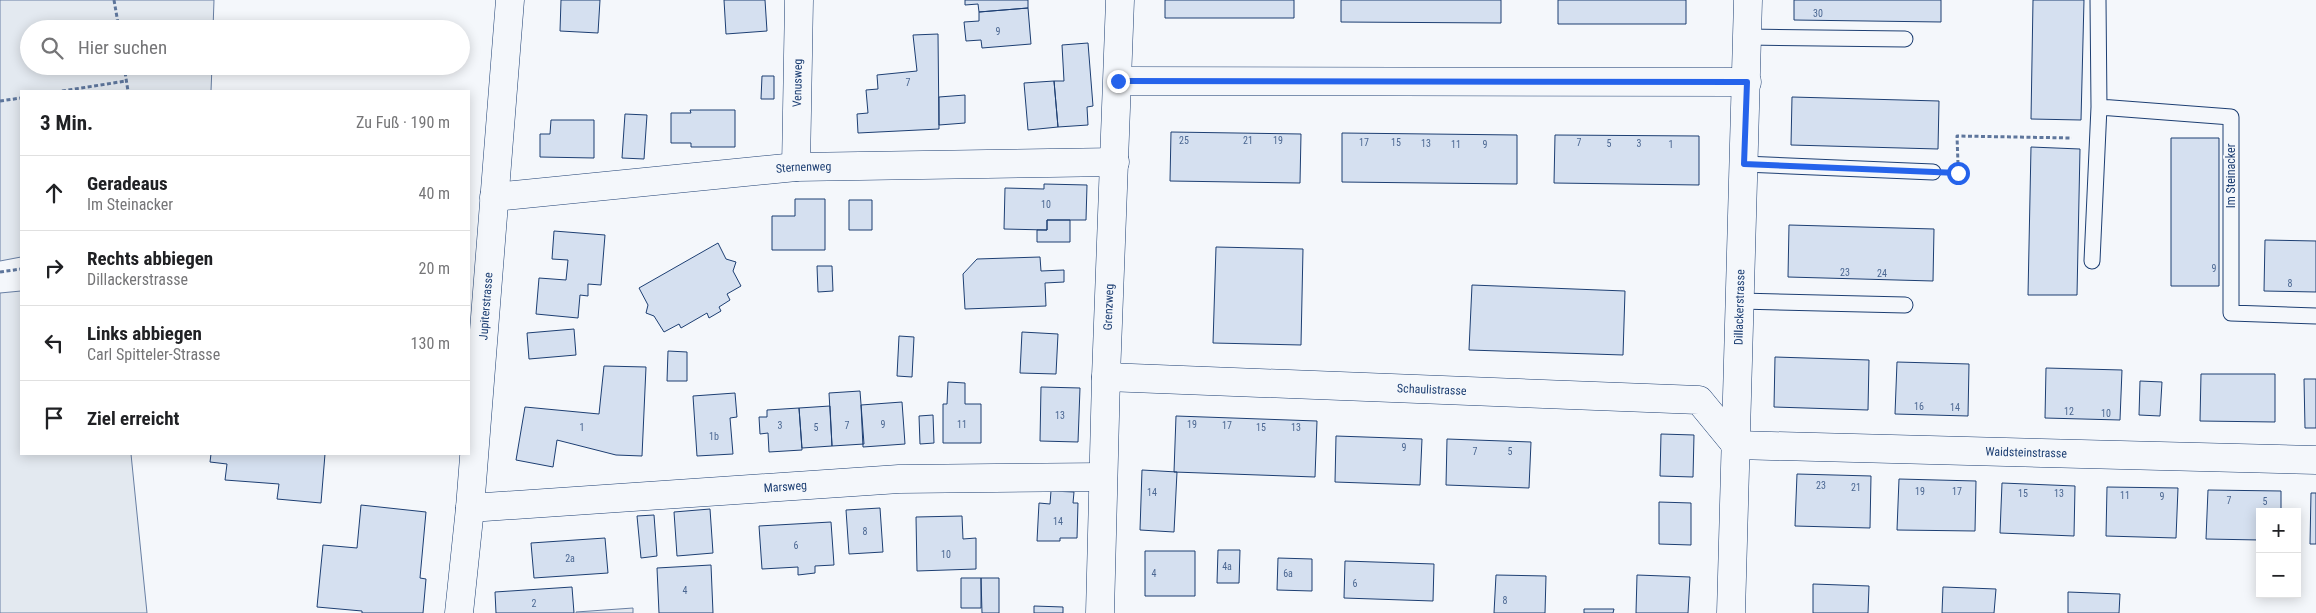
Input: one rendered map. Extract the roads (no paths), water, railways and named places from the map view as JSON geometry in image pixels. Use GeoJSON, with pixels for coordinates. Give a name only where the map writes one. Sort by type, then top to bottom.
{"type":"FeatureCollection","features":[{"type":"Feature","properties":{"kind":"street","name":"Jupiterstrasse"},"geometry":{"type":"LineString","coordinates":[[459,613],[470,508],[510,0]]}},
{"type":"Feature","properties":{"kind":"street","name":"Venusweg"},"geometry":{"type":"LineString","coordinates":[[796,167],[799,0]]}},
{"type":"Feature","properties":{"kind":"street","name":"Grenzweg"},"geometry":{"type":"LineString","coordinates":[[1100,613],[1106,377],[1120,0]]}},
{"type":"Feature","properties":{"kind":"street","name":"Dillackerstrasse"},"geometry":{"type":"LineString","coordinates":[[1731,613],[1748,0]]}},
{"type":"Feature","properties":{"kind":"street"},"geometry":{"type":"LineString","coordinates":[[1118,81],[1747,82]]}},
{"type":"Feature","properties":{"kind":"street","name":"Sternenweg"},"geometry":{"type":"LineString","coordinates":[[494,197],[796,167],[1115,162]]}},
{"type":"Feature","properties":{"kind":"street","name":"Schaulistrasse"},"geometry":{"type":"LineString","coordinates":[[1106,377],[1699,400],[1736,445]]}},
{"type":"Feature","properties":{"kind":"street","name":"Waidsteinstrasse"},"geometry":{"type":"LineString","coordinates":[[1736,445],[2316,460]]}},
{"type":"Feature","properties":{"kind":"street","name":"Marsweg"},"geometry":{"type":"LineString","coordinates":[[470,508],[899,479],[1103,477]]}},
{"type":"Feature","properties":{"kind":"lane"},"geometry":{"type":"LineString","coordinates":[[2092,261],[2099,107],[2098,0]]}},
{"type":"Feature","properties":{"kind":"lane"},"geometry":{"type":"LineString","coordinates":[[1748,37],[1905,39]]}},
{"type":"Feature","properties":{"kind":"lane","name":"Im Steinacker"},"geometry":{"type":"LineString","coordinates":[[2099,107],[2231,117],[2231,313],[2316,316]]}},
{"type":"Feature","properties":{"kind":"lane"},"geometry":{"type":"LineString","coordinates":[[1744,164],[1934,172]]}},
{"type":"Feature","properties":{"kind":"lane"},"geometry":{"type":"LineString","coordinates":[[1740,301],[1905,305]]}}]}
